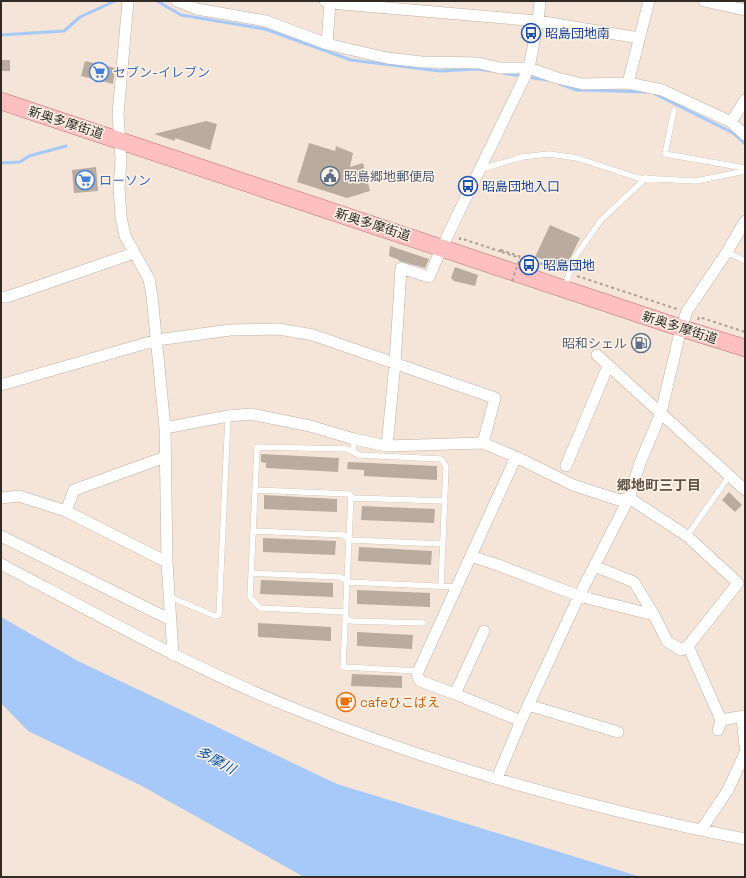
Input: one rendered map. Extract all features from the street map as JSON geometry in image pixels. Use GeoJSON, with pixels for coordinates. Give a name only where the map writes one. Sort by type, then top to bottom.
{"type":"FeatureCollection","features":[{"type":"Feature","properties":{"kind":"main road","name":"新奥多摩街道"},"geometry":{"type":"LineString","coordinates":[[1,101],[449,250],[567,281],[681,328],[745,348]]}},
{"type":"Feature","properties":{"kind":"street"},"geometry":{"type":"LineString","coordinates":[[128,1],[118,114],[121,159],[119,188],[121,218],[125,236],[149,279],[152,296],[165,428],[167,562],[173,655]]}},
{"type":"Feature","properties":{"kind":"street"},"geometry":{"type":"LineString","coordinates":[[177,1],[197,9],[266,21],[327,44],[387,58],[422,62],[479,63],[527,74],[557,78],[583,84],[628,83],[662,90],[732,122],[745,135]]}},
{"type":"Feature","properties":{"kind":"street"},"geometry":{"type":"LineString","coordinates":[[387,446],[395,364],[401,268],[429,277],[449,250],[480,169],[527,74],[538,21],[540,1]]}},
{"type":"Feature","properties":{"kind":"street"},"geometry":{"type":"LineString","coordinates":[[628,83],[649,1]]}},
{"type":"Feature","properties":{"kind":"street"},"geometry":{"type":"LineString","coordinates":[[704,1],[732,4],[745,10]]}},
{"type":"Feature","properties":{"kind":"street"},"geometry":{"type":"LineString","coordinates":[[327,44],[329,2],[538,21],[640,38]]}},
{"type":"Feature","properties":{"kind":"street"},"geometry":{"type":"LineString","coordinates":[[732,122],[745,100]]}},
{"type":"Feature","properties":{"kind":"street"},"geometry":{"type":"LineString","coordinates":[[498,776],[520,721],[579,596],[629,498],[640,463],[661,413],[681,328],[687,310],[727,252],[745,221]]}},
{"type":"Feature","properties":{"kind":"street"},"geometry":{"type":"LineString","coordinates":[[1,297],[7,297],[134,253]]}},
{"type":"Feature","properties":{"kind":"street"},"geometry":{"type":"LineString","coordinates":[[1,385],[157,340],[230,330],[279,329],[314,335],[495,398],[483,443]]}},
{"type":"Feature","properties":{"kind":"street"},"geometry":{"type":"LineString","coordinates":[[597,355],[745,490]]}},
{"type":"Feature","properties":{"kind":"street"},"geometry":{"type":"LineString","coordinates":[[566,466],[608,366]]}},
{"type":"Feature","properties":{"kind":"street"},"geometry":{"type":"LineString","coordinates":[[165,428],[228,416],[251,414],[310,426],[354,440],[387,446],[483,443],[516,457],[573,485],[619,500],[629,498],[687,536],[741,579],[688,646],[681,650],[667,641],[654,615],[634,582],[594,566]]}},
{"type":"Feature","properties":{"kind":"street"},"geometry":{"type":"LineString","coordinates":[[66,511],[74,490],[165,456]]}},
{"type":"Feature","properties":{"kind":"street"},"geometry":{"type":"LineString","coordinates":[[516,457],[417,674],[420,681],[520,721]]}},
{"type":"Feature","properties":{"kind":"street"},"geometry":{"type":"LineString","coordinates":[[1,498],[19,496],[66,511],[167,562]]}},
{"type":"Feature","properties":{"kind":"street"},"geometry":{"type":"LineString","coordinates":[[1,536],[171,620]]}},
{"type":"Feature","properties":{"kind":"street"},"geometry":{"type":"LineString","coordinates":[[471,556],[579,596],[654,615]]}},
{"type":"Feature","properties":{"kind":"street"},"geometry":{"type":"LineString","coordinates":[[1,564],[173,655],[295,709],[402,748],[497,780],[623,812],[745,839]]}},
{"type":"Feature","properties":{"kind":"street"},"geometry":{"type":"LineString","coordinates":[[455,694],[484,631]]}},
{"type":"Feature","properties":{"kind":"street"},"geometry":{"type":"LineString","coordinates":[[688,646],[720,725],[743,717],[745,746]]}},
{"type":"Feature","properties":{"kind":"street"},"geometry":{"type":"LineString","coordinates":[[528,705],[618,732]]}},
{"type":"Feature","properties":{"kind":"street"},"geometry":{"type":"LineString","coordinates":[[701,830],[728,790],[745,753]]}},
{"type":"Feature","properties":{"kind":"lane"},"geometry":{"type":"LineString","coordinates":[[674,110],[666,154],[745,169]]}},
{"type":"Feature","properties":{"kind":"lane"},"geometry":{"type":"LineString","coordinates":[[480,169],[522,157],[549,154],[577,158],[638,178],[696,181],[745,169]]}},
{"type":"Feature","properties":{"kind":"lane"},"geometry":{"type":"LineString","coordinates":[[567,281],[575,256],[601,220],[646,178]]}},
{"type":"Feature","properties":{"kind":"lane"},"geometry":{"type":"LineString","coordinates":[[727,252],[745,261]]}},
{"type":"Feature","properties":{"kind":"lane"},"geometry":{"type":"LineString","coordinates":[[170,597],[215,616],[220,615],[228,416]]}},
{"type":"Feature","properties":{"kind":"lane"},"geometry":{"type":"LineString","coordinates":[[353,452],[354,440]]}},
{"type":"Feature","properties":{"kind":"lane"},"geometry":{"type":"LineString","coordinates":[[423,623],[351,621],[345,614],[260,608],[250,597],[258,447],[347,449],[359,455],[441,459],[446,466],[442,586]]}},
{"type":"Feature","properties":{"kind":"lane"},"geometry":{"type":"LineString","coordinates":[[687,536],[730,475]]}},
{"type":"Feature","properties":{"kind":"lane"},"geometry":{"type":"LineString","coordinates":[[255,490],[349,494],[353,498],[445,500]]}},
{"type":"Feature","properties":{"kind":"lane"},"geometry":{"type":"LineString","coordinates":[[351,496],[343,667],[418,671]]}},
{"type":"Feature","properties":{"kind":"lane"},"geometry":{"type":"LineString","coordinates":[[254,531],[344,535],[349,540],[443,544]]}},
{"type":"Feature","properties":{"kind":"lane"},"geometry":{"type":"LineString","coordinates":[[252,573],[341,577],[347,582],[457,586]]}},
{"type":"Feature","properties":{"kind":"path"},"geometry":{"type":"LineString","coordinates":[[449,250],[460,238],[520,258],[512,281]]}},
{"type":"Feature","properties":{"kind":"path"},"geometry":{"type":"LineString","coordinates":[[502,252],[501,250],[567,281],[680,310]]}},
{"type":"Feature","properties":{"kind":"water","name":"多摩川"},"geometry":{"type":"Polygon","coordinates":[[[1,617],[78,661],[337,784],[641,877],[304,877],[140,785],[28,731],[1,703],[1,617]]]}},
{"type":"Feature","properties":{"kind":"building"},"geometry":{"type":"Polygon","coordinates":[[[1,60],[10,60],[10,71],[1,71],[1,60]]]}},
{"type":"Feature","properties":{"kind":"building","name":"セブン-イレブン"},"geometry":{"type":"Polygon","coordinates":[[[85,61],[115,68],[113,84],[81,76],[85,61]]]}},
{"type":"Feature","properties":{"kind":"building"},"geometry":{"type":"Polygon","coordinates":[[[206,121],[217,124],[210,150],[175,138],[175,141],[154,134],[206,121]]]}},
{"type":"Feature","properties":{"kind":"building"},"geometry":{"type":"Polygon","coordinates":[[[309,143],[335,151],[336,146],[353,153],[350,167],[363,163],[370,191],[347,198],[297,182],[309,143]]]}},
{"type":"Feature","properties":{"kind":"building","name":"ローソン"},"geometry":{"type":"Polygon","coordinates":[[[96,167],[98,191],[74,193],[72,170],[96,167]]]}},
{"type":"Feature","properties":{"kind":"building"},"geometry":{"type":"Polygon","coordinates":[[[550,225],[580,238],[565,269],[555,266],[556,263],[535,257],[550,225]]]}},
{"type":"Feature","properties":{"kind":"building"},"geometry":{"type":"Polygon","coordinates":[[[390,246],[429,259],[425,268],[399,261],[389,256],[390,246]]]}},
{"type":"Feature","properties":{"kind":"building"},"geometry":{"type":"Polygon","coordinates":[[[455,267],[478,275],[475,286],[454,281],[451,278],[455,267]]]}},
{"type":"Feature","properties":{"kind":"building"},"geometry":{"type":"Polygon","coordinates":[[[261,454],[339,458],[338,472],[266,468],[266,463],[261,462],[261,454]]]}},
{"type":"Feature","properties":{"kind":"building"},"geometry":{"type":"Polygon","coordinates":[[[348,462],[437,466],[437,480],[364,476],[364,470],[347,469],[348,462]]]}},
{"type":"Feature","properties":{"kind":"building"},"geometry":{"type":"Polygon","coordinates":[[[729,492],[742,505],[735,512],[722,500],[729,492]]]}},
{"type":"Feature","properties":{"kind":"building"},"geometry":{"type":"Polygon","coordinates":[[[264,495],[337,499],[337,512],[264,509],[264,495]]]}},
{"type":"Feature","properties":{"kind":"building"},"geometry":{"type":"Polygon","coordinates":[[[362,506],[435,509],[434,523],[361,520],[362,506]]]}},
{"type":"Feature","properties":{"kind":"building"},"geometry":{"type":"Polygon","coordinates":[[[263,538],[336,541],[335,555],[263,552],[263,538]]]}},
{"type":"Feature","properties":{"kind":"building"},"geometry":{"type":"Polygon","coordinates":[[[359,547],[432,551],[431,565],[358,561],[359,547]]]}},
{"type":"Feature","properties":{"kind":"building"},"geometry":{"type":"Polygon","coordinates":[[[261,580],[333,583],[333,597],[260,594],[261,580]]]}},
{"type":"Feature","properties":{"kind":"building"},"geometry":{"type":"Polygon","coordinates":[[[357,590],[430,593],[430,607],[357,604],[357,590]]]}},
{"type":"Feature","properties":{"kind":"building"},"geometry":{"type":"Polygon","coordinates":[[[258,623],[331,627],[331,641],[258,637],[258,623]]]}},
{"type":"Feature","properties":{"kind":"building"},"geometry":{"type":"Polygon","coordinates":[[[357,632],[413,635],[412,649],[357,646],[357,632]]]}},
{"type":"Feature","properties":{"kind":"building"},"geometry":{"type":"Polygon","coordinates":[[[352,674],[402,676],[402,688],[351,686],[352,674]]]}},
{"type":"Feature","properties":{"kind":"waterway"},"geometry":{"type":"LineString","coordinates":[[1,35],[64,31],[80,17],[115,1]]}},
{"type":"Feature","properties":{"kind":"waterway"},"geometry":{"type":"LineString","coordinates":[[157,1],[181,15],[265,29],[351,60],[440,71],[478,69],[492,71]]}},
{"type":"Feature","properties":{"kind":"waterway"},"geometry":{"type":"LineString","coordinates":[[502,73],[522,76]]}},
{"type":"Feature","properties":{"kind":"waterway"},"geometry":{"type":"LineString","coordinates":[[527,77],[547,80]]}},
{"type":"Feature","properties":{"kind":"waterway"},"geometry":{"type":"LineString","coordinates":[[560,84],[577,90],[651,92],[733,133],[745,144]]}},
{"type":"Feature","properties":{"kind":"waterway"},"geometry":{"type":"LineString","coordinates":[[1,163],[20,162],[29,156],[66,146]]}},
{"type":"Feature","properties":{"kind":"place","name":"昭島団地南"},"geometry":{"type":"Point","coordinates":[531,33]}},
{"type":"Feature","properties":{"kind":"place","name":"セブン-イレブン"},"geometry":{"type":"Point","coordinates":[99,72]}},
{"type":"Feature","properties":{"kind":"place","name":"昭島郷地郵便局"},"geometry":{"type":"Point","coordinates":[330,176]}},
{"type":"Feature","properties":{"kind":"place","name":"ローソン"},"geometry":{"type":"Point","coordinates":[85,180]}},
{"type":"Feature","properties":{"kind":"place","name":"昭島団地入口"},"geometry":{"type":"Point","coordinates":[468,186]}},
{"type":"Feature","properties":{"kind":"place","name":"昭島団地"},"geometry":{"type":"Point","coordinates":[529,265]}},
{"type":"Feature","properties":{"kind":"place","name":"昭和シェル"},"geometry":{"type":"Point","coordinates":[641,343]}},
{"type":"Feature","properties":{"kind":"place","name":"cafeひこばえ"},"geometry":{"type":"Point","coordinates":[346,702]}},
{"type":"Feature","properties":{"kind":"district","name":"郷地町三丁目"},"geometry":{"type":"Point","coordinates":[659,485]}}]}
